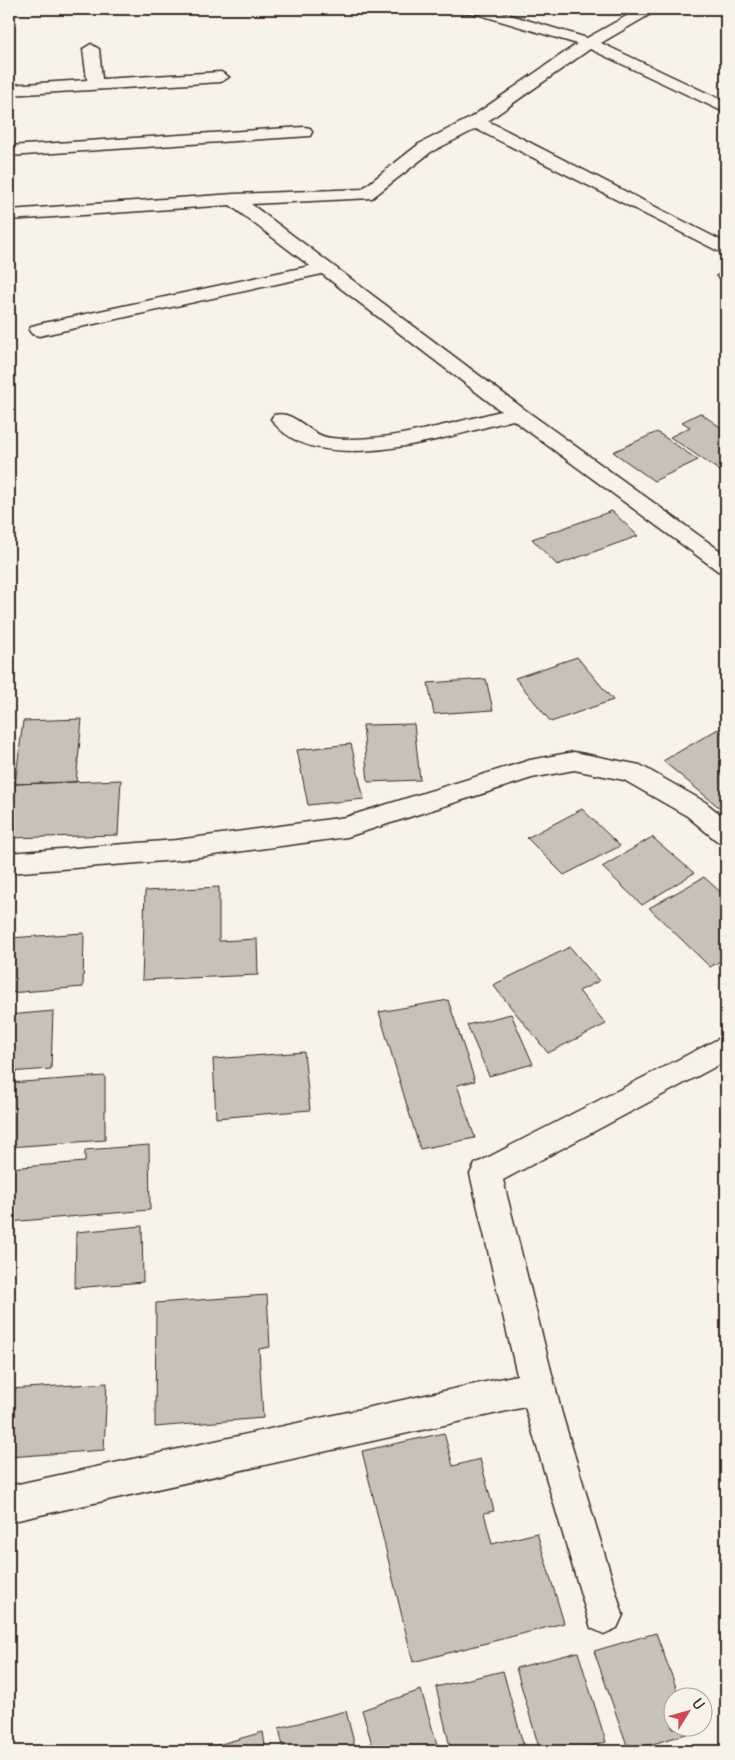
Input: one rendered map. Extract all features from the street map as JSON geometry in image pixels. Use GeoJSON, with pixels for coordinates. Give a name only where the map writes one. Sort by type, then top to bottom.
{"type":"FeatureCollection","features":[{"type":"Feature","properties":{"kind":"street"},"geometry":{"type":"LineString","coordinates":[[466,9],[478,10],[589,43],[726,108]]}},
{"type":"Feature","properties":{"kind":"street"},"geometry":{"type":"LineString","coordinates":[[9,215],[234,199],[366,194],[426,148],[476,122],[589,43],[649,9]]}},
{"type":"Feature","properties":{"kind":"street"},"geometry":{"type":"LineString","coordinates":[[91,49],[95,85]]}},
{"type":"Feature","properties":{"kind":"street"},"geometry":{"type":"LineString","coordinates":[[9,90],[221,77]]}},
{"type":"Feature","properties":{"kind":"street"},"geometry":{"type":"LineString","coordinates":[[476,122],[726,250]]}},
{"type":"Feature","properties":{"kind":"street"},"geometry":{"type":"LineString","coordinates":[[9,151],[304,132]]}},
{"type":"Feature","properties":{"kind":"street"},"geometry":{"type":"LineString","coordinates":[[234,199],[517,413],[726,566]]}},
{"type":"Feature","properties":{"kind":"street"},"geometry":{"type":"LineString","coordinates":[[39,330],[325,268]]}},
{"type":"Feature","properties":{"kind":"street"},"geometry":{"type":"LineString","coordinates":[[281,419],[313,441],[330,445],[350,446],[417,436],[517,413]]}},
{"type":"Feature","properties":{"kind":"street"},"geometry":{"type":"LineString","coordinates":[[9,863],[177,850],[347,827],[530,768],[574,761],[631,772],[696,809],[726,834]]}},
{"type":"Feature","properties":{"kind":"street"},"geometry":{"type":"LineString","coordinates":[[604,1615],[538,1387],[486,1174],[726,1046]]}},
{"type":"Feature","properties":{"kind":"street"},"geometry":{"type":"LineString","coordinates":[[9,1504],[538,1387]]}},
{"type":"Feature","properties":{"kind":"building"},"geometry":{"type":"Polygon","coordinates":[[[726,271],[726,282],[715,276],[726,271]]]}},
{"type":"Feature","properties":{"kind":"building"},"geometry":{"type":"Polygon","coordinates":[[[700,413],[726,431],[726,475],[670,437],[690,427],[682,422],[700,413]]]}},
{"type":"Feature","properties":{"kind":"building"},"geometry":{"type":"Polygon","coordinates":[[[657,432],[698,460],[654,481],[613,452],[657,432]]]}},
{"type":"Feature","properties":{"kind":"building"},"geometry":{"type":"Polygon","coordinates":[[[612,511],[638,536],[557,565],[532,539],[612,511]]]}},
{"type":"Feature","properties":{"kind":"building"},"geometry":{"type":"Polygon","coordinates":[[[577,657],[613,700],[551,722],[515,678],[577,657]]]}},
{"type":"Feature","properties":{"kind":"building"},"geometry":{"type":"Polygon","coordinates":[[[486,679],[493,710],[434,714],[428,683],[486,679]]]}},
{"type":"Feature","properties":{"kind":"building"},"geometry":{"type":"Polygon","coordinates":[[[82,719],[76,782],[15,784],[23,721],[82,719]]]}},
{"type":"Feature","properties":{"kind":"building"},"geometry":{"type":"Polygon","coordinates":[[[414,724],[420,780],[368,782],[363,725],[414,724]]]}},
{"type":"Feature","properties":{"kind":"building"},"geometry":{"type":"Polygon","coordinates":[[[718,729],[726,736],[726,813],[663,761],[718,729]]]}},
{"type":"Feature","properties":{"kind":"building"},"geometry":{"type":"Polygon","coordinates":[[[351,744],[364,799],[308,805],[297,750],[351,744]]]}},
{"type":"Feature","properties":{"kind":"building"},"geometry":{"type":"Polygon","coordinates":[[[121,780],[118,835],[9,838],[15,784],[121,780]]]}},
{"type":"Feature","properties":{"kind":"building"},"geometry":{"type":"Polygon","coordinates":[[[582,809],[620,846],[564,875],[527,838],[582,809]]]}},
{"type":"Feature","properties":{"kind":"building"},"geometry":{"type":"Polygon","coordinates":[[[652,837],[694,873],[642,905],[602,867],[652,837]]]}},
{"type":"Feature","properties":{"kind":"building"},"geometry":{"type":"Polygon","coordinates":[[[704,877],[726,897],[726,904],[721,907],[726,912],[726,958],[710,967],[649,908],[704,877]]]}},
{"type":"Feature","properties":{"kind":"building"},"geometry":{"type":"Polygon","coordinates":[[[219,887],[219,941],[257,939],[258,975],[142,980],[145,891],[219,887]]]}},
{"type":"Feature","properties":{"kind":"building"},"geometry":{"type":"Polygon","coordinates":[[[84,933],[83,987],[9,993],[9,938],[84,933]]]}},
{"type":"Feature","properties":{"kind":"building"},"geometry":{"type":"Polygon","coordinates":[[[570,947],[599,981],[579,991],[606,1024],[548,1053],[493,985],[570,947]]]}},
{"type":"Feature","properties":{"kind":"building"},"geometry":{"type":"Polygon","coordinates":[[[448,1000],[475,1081],[457,1085],[475,1138],[420,1149],[379,1012],[448,1000]]]}},
{"type":"Feature","properties":{"kind":"building"},"geometry":{"type":"Polygon","coordinates":[[[53,1011],[51,1069],[9,1072],[9,1015],[53,1011]]]}},
{"type":"Feature","properties":{"kind":"building"},"geometry":{"type":"Polygon","coordinates":[[[511,1014],[533,1064],[489,1076],[467,1025],[511,1014]]]}},
{"type":"Feature","properties":{"kind":"building"},"geometry":{"type":"Polygon","coordinates":[[[304,1052],[310,1110],[216,1118],[213,1059],[304,1052]]]}},
{"type":"Feature","properties":{"kind":"building"},"geometry":{"type":"Polygon","coordinates":[[[105,1076],[105,1140],[9,1147],[9,1083],[105,1076]]]}},
{"type":"Feature","properties":{"kind":"building"},"geometry":{"type":"Polygon","coordinates":[[[149,1145],[150,1210],[9,1222],[9,1168],[85,1162],[85,1150],[149,1145]]]}},
{"type":"Feature","properties":{"kind":"building"},"geometry":{"type":"Polygon","coordinates":[[[142,1226],[143,1282],[75,1288],[76,1232],[142,1226]]]}},
{"type":"Feature","properties":{"kind":"building"},"geometry":{"type":"Polygon","coordinates":[[[267,1295],[270,1347],[259,1349],[263,1418],[155,1427],[156,1303],[267,1295]]]}},
{"type":"Feature","properties":{"kind":"building"},"geometry":{"type":"Polygon","coordinates":[[[107,1383],[104,1450],[9,1457],[9,1389],[107,1383]]]}},
{"type":"Feature","properties":{"kind":"building"},"geometry":{"type":"Polygon","coordinates":[[[444,1433],[453,1466],[480,1459],[494,1511],[484,1513],[492,1544],[537,1533],[564,1623],[413,1662],[362,1451],[444,1433]]]}},
{"type":"Feature","properties":{"kind":"building"},"geometry":{"type":"Polygon","coordinates":[[[656,1633],[676,1688],[662,1688],[662,1738],[673,1738],[629,1751],[594,1651],[656,1633]]]}},
{"type":"Feature","properties":{"kind":"building"},"geometry":{"type":"Polygon","coordinates":[[[578,1652],[606,1742],[572,1751],[540,1751],[516,1668],[578,1652]]]}},
{"type":"Feature","properties":{"kind":"building"},"geometry":{"type":"Polygon","coordinates":[[[503,1671],[525,1751],[451,1751],[436,1687],[503,1671]]]}},
{"type":"Feature","properties":{"kind":"building"},"geometry":{"type":"Polygon","coordinates":[[[421,1690],[439,1751],[374,1751],[362,1710],[421,1690]]]}},
{"type":"Feature","properties":{"kind":"building"},"geometry":{"type":"Polygon","coordinates":[[[346,1711],[356,1751],[284,1751],[279,1728],[346,1711]]]}},
{"type":"Feature","properties":{"kind":"building"},"geometry":{"type":"Polygon","coordinates":[[[263,1732],[266,1751],[200,1750],[263,1732]]]}}]}
